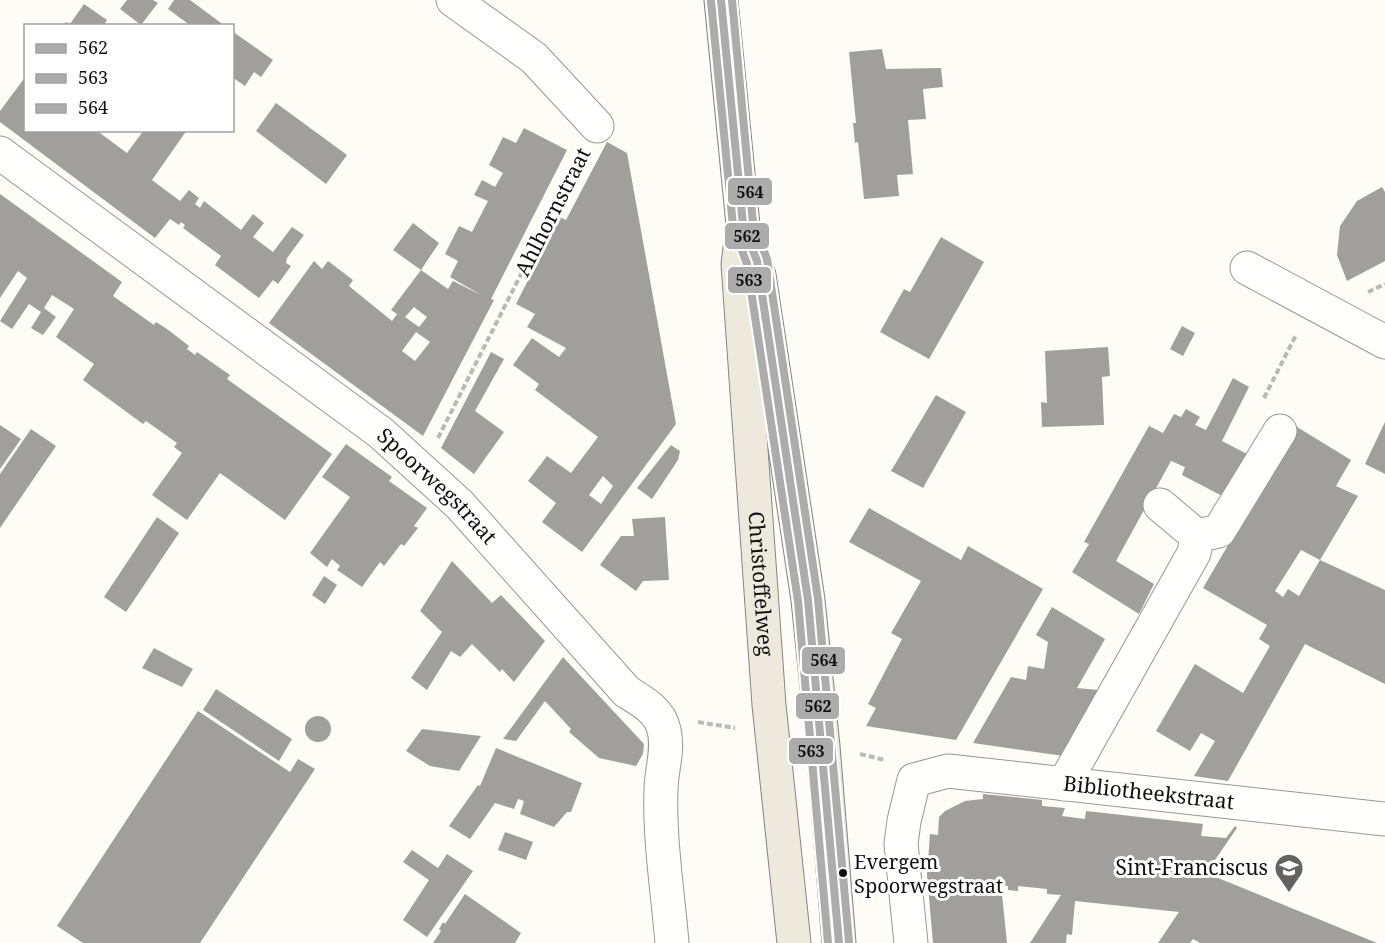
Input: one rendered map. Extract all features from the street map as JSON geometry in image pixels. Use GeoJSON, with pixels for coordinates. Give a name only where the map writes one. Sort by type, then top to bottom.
{"type":"FeatureCollection","features":[{"type":"Feature","properties":{"kind":"main road","name":"Christoffelweg"},"geometry":{"type":"LineString","coordinates":[[721,0],[743,225],[738,264],[772,734],[794,943]]}},
{"type":"Feature","properties":{"kind":"main road","name":"Christoffelweg"},"geometry":{"type":"LineString","coordinates":[[743,225],[757,261],[805,577],[824,746],[839,943]]}},
{"type":"Feature","properties":{"kind":"street","name":"Ahlhornstraat"},"geometry":{"type":"LineString","coordinates":[[453,0],[534,58],[597,126]]}},
{"type":"Feature","properties":{"kind":"street","name":"Spoorwegstraat"},"geometry":{"type":"LineString","coordinates":[[0,153],[381,433],[460,505],[627,692],[644,702],[657,714],[664,730],[666,756],[661,791],[672,943]]}},
{"type":"Feature","properties":{"kind":"street"},"geometry":{"type":"LineString","coordinates":[[1247,268],[1385,342]]}},
{"type":"Feature","properties":{"kind":"street"},"geometry":{"type":"LineString","coordinates":[[1197,536],[1219,531],[1280,431]]}},
{"type":"Feature","properties":{"kind":"street"},"geometry":{"type":"LineString","coordinates":[[1160,505],[1197,536]]}},
{"type":"Feature","properties":{"kind":"street"},"geometry":{"type":"LineString","coordinates":[[1064,784],[1194,552],[1197,536]]}},
{"type":"Feature","properties":{"kind":"street","name":"Bibliotheekstraat"},"geometry":{"type":"LineString","coordinates":[[914,780],[948,771],[1385,819]]}},
{"type":"Feature","properties":{"kind":"street"},"geometry":{"type":"LineString","coordinates":[[911,943],[901,844],[914,780]]}},
{"type":"Feature","properties":{"kind":"path","name":"Ahlhornstraat"},"geometry":{"type":"LineString","coordinates":[[417,465],[434,445],[597,126]]}},
{"type":"Feature","properties":{"kind":"path"},"geometry":{"type":"LineString","coordinates":[[1280,431],[1284,425],[1259,408],[1312,303]]}},
{"type":"Feature","properties":{"kind":"path"},"geometry":{"type":"LineString","coordinates":[[688,722],[772,734]]}},
{"type":"Feature","properties":{"kind":"path"},"geometry":{"type":"LineString","coordinates":[[824,746],[884,760],[914,780]]}},
{"type":"Feature","properties":{"kind":"building"},"geometry":{"type":"Polygon","coordinates":[[[127,0],[153,0],[158,3],[142,24],[120,9],[127,0]]]}},
{"type":"Feature","properties":{"kind":"building"},"geometry":{"type":"Polygon","coordinates":[[[174,0],[190,0],[222,24],[188,24],[168,9],[174,0]]]}},
{"type":"Feature","properties":{"kind":"building"},"geometry":{"type":"Polygon","coordinates":[[[84,4],[107,20],[104,24],[70,24],[84,4]]]}},
{"type":"Feature","properties":{"kind":"building"},"geometry":{"type":"Polygon","coordinates":[[[234,32],[273,60],[261,77],[254,72],[245,86],[234,78],[234,32]]]}},
{"type":"Feature","properties":{"kind":"building"},"geometry":{"type":"Polygon","coordinates":[[[882,49],[886,69],[941,68],[943,87],[923,89],[926,119],[908,120],[913,174],[897,175],[899,196],[864,199],[858,142],[855,143],[853,123],[856,123],[849,52],[882,49]]]}},
{"type":"Feature","properties":{"kind":"building"},"geometry":{"type":"Polygon","coordinates":[[[24,79],[24,132],[99,132],[127,153],[143,132],[186,132],[152,180],[180,201],[189,190],[199,198],[195,204],[200,208],[204,201],[241,230],[253,214],[264,223],[253,237],[273,252],[292,227],[304,235],[287,258],[286,263],[291,266],[278,284],[273,280],[259,298],[215,265],[221,256],[183,228],[185,225],[181,222],[179,225],[170,219],[155,238],[0,122],[0,111],[24,79]]]}},
{"type":"Feature","properties":{"kind":"building"},"geometry":{"type":"Polygon","coordinates":[[[276,103],[347,155],[326,184],[256,131],[276,103]]]}},
{"type":"Feature","properties":{"kind":"building"},"geometry":{"type":"Polygon","coordinates":[[[524,128],[567,150],[491,299],[494,300],[423,436],[269,323],[314,261],[322,269],[328,261],[353,280],[349,286],[392,321],[397,314],[391,310],[421,270],[448,289],[453,281],[481,295],[450,277],[458,261],[445,254],[459,226],[472,232],[488,201],[474,195],[482,180],[495,187],[503,173],[489,165],[503,137],[516,143],[524,128]],[[414,307],[405,317],[419,327],[427,317],[414,307]],[[416,332],[402,351],[415,361],[430,342],[416,332]]]}},
{"type":"Feature","properties":{"kind":"building"},"geometry":{"type":"Polygon","coordinates":[[[607,142],[627,153],[676,424],[582,552],[542,522],[556,503],[528,481],[547,456],[571,473],[598,437],[535,390],[539,384],[513,365],[532,338],[559,357],[566,348],[527,327],[535,314],[516,304],[560,217],[566,220],[607,142]],[[603,476],[589,495],[601,504],[613,486],[603,476]]]}},
{"type":"Feature","properties":{"kind":"building"},"geometry":{"type":"Polygon","coordinates":[[[1382,187],[1385,192],[1385,261],[1347,281],[1337,255],[1340,226],[1357,201],[1382,187]]]}},
{"type":"Feature","properties":{"kind":"building"},"geometry":{"type":"Polygon","coordinates":[[[0,194],[122,282],[113,296],[154,325],[156,322],[167,329],[189,346],[187,349],[195,355],[197,352],[230,375],[227,379],[332,454],[285,520],[220,473],[187,520],[152,495],[182,453],[174,447],[177,443],[146,421],[143,424],[83,380],[94,364],[56,337],[74,309],[52,295],[44,308],[56,317],[43,335],[31,328],[41,312],[29,304],[12,329],[0,321],[27,278],[18,271],[0,298],[0,194]]]}},
{"type":"Feature","properties":{"kind":"building"},"geometry":{"type":"Polygon","coordinates":[[[413,223],[439,243],[421,270],[393,250],[413,223]]]}},
{"type":"Feature","properties":{"kind":"building"},"geometry":{"type":"Polygon","coordinates":[[[941,237],[984,262],[929,359],[880,332],[904,289],[910,292],[941,237]]]}},
{"type":"Feature","properties":{"kind":"building"},"geometry":{"type":"Polygon","coordinates":[[[1182,326],[1195,333],[1183,356],[1170,349],[1182,326]]]}},
{"type":"Feature","properties":{"kind":"building"},"geometry":{"type":"Polygon","coordinates":[[[1108,347],[1110,376],[1102,377],[1104,425],[1042,427],[1041,402],[1047,403],[1045,351],[1108,347]]]}},
{"type":"Feature","properties":{"kind":"building"},"geometry":{"type":"Polygon","coordinates":[[[491,352],[504,359],[475,411],[504,432],[474,474],[441,448],[491,352]]]}},
{"type":"Feature","properties":{"kind":"building"},"geometry":{"type":"Polygon","coordinates":[[[1233,378],[1249,387],[1222,441],[1253,457],[1230,500],[1182,475],[1185,467],[1171,461],[1116,561],[1154,584],[1139,614],[1072,572],[1089,544],[1084,542],[1149,426],[1163,433],[1174,414],[1181,417],[1186,409],[1200,417],[1195,425],[1206,430],[1233,378]]]}},
{"type":"Feature","properties":{"kind":"building"},"geometry":{"type":"Polygon","coordinates":[[[936,395],[966,412],[923,488],[891,471],[936,395]]]}},
{"type":"Feature","properties":{"kind":"building"},"geometry":{"type":"Polygon","coordinates":[[[1385,422],[1385,474],[1365,464],[1385,422]]]}},
{"type":"Feature","properties":{"kind":"building"},"geometry":{"type":"Polygon","coordinates":[[[0,425],[21,439],[0,469],[0,425]]]}},
{"type":"Feature","properties":{"kind":"building"},"geometry":{"type":"Polygon","coordinates":[[[1297,427],[1351,460],[1336,486],[1358,496],[1320,560],[1385,590],[1385,684],[1305,644],[1228,781],[1194,776],[1215,741],[1201,733],[1190,751],[1156,731],[1195,664],[1243,693],[1270,646],[1259,639],[1267,625],[1203,588],[1297,427]],[[1301,550],[1275,591],[1283,597],[1288,589],[1299,596],[1320,560],[1301,550]]]}},
{"type":"Feature","properties":{"kind":"building"},"geometry":{"type":"Polygon","coordinates":[[[31,429],[56,446],[0,528],[0,474],[31,429]]]}},
{"type":"Feature","properties":{"kind":"building"},"geometry":{"type":"Polygon","coordinates":[[[346,444],[392,477],[389,481],[427,508],[414,526],[418,528],[404,546],[401,544],[384,566],[380,562],[362,587],[337,570],[340,566],[332,559],[327,567],[310,553],[350,497],[322,477],[346,444]]]}},
{"type":"Feature","properties":{"kind":"building"},"geometry":{"type":"Polygon","coordinates":[[[671,445],[680,451],[678,460],[652,499],[637,488],[671,445]]]}},
{"type":"Feature","properties":{"kind":"building"},"geometry":{"type":"Polygon","coordinates":[[[869,508],[961,560],[968,546],[1043,589],[956,740],[866,726],[876,708],[868,704],[902,639],[891,633],[921,581],[849,542],[869,508]]]}},
{"type":"Feature","properties":{"kind":"building"},"geometry":{"type":"Polygon","coordinates":[[[157,517],[179,533],[126,612],[104,597],[157,517]]]}},
{"type":"Feature","properties":{"kind":"building"},"geometry":{"type":"Polygon","coordinates":[[[665,517],[669,580],[643,581],[636,591],[600,565],[621,536],[634,536],[632,519],[665,517]]]}},
{"type":"Feature","properties":{"kind":"building"},"geometry":{"type":"Polygon","coordinates":[[[452,561],[492,603],[501,595],[545,641],[514,682],[502,669],[500,672],[472,644],[460,657],[451,651],[427,690],[411,678],[442,632],[420,611],[452,561]]]}},
{"type":"Feature","properties":{"kind":"building"},"geometry":{"type":"Polygon","coordinates":[[[324,576],[337,585],[325,604],[312,595],[324,576]]]}},
{"type":"Feature","properties":{"kind":"building"},"geometry":{"type":"Polygon","coordinates":[[[1052,607],[1105,639],[1077,688],[1099,690],[1064,756],[973,743],[1011,677],[1026,680],[1028,666],[1044,669],[1048,642],[1036,635],[1052,607]]]}},
{"type":"Feature","properties":{"kind":"building"},"geometry":{"type":"Polygon","coordinates":[[[154,648],[193,669],[182,687],[142,668],[154,648]]]}},
{"type":"Feature","properties":{"kind":"building"},"geometry":{"type":"Polygon","coordinates":[[[563,657],[644,744],[643,754],[636,766],[599,758],[569,732],[571,729],[545,701],[516,741],[503,739],[563,657]]]}},
{"type":"Feature","properties":{"kind":"building"},"geometry":{"type":"Polygon","coordinates":[[[216,689],[292,739],[279,761],[203,710],[216,689]]]}},
{"type":"Feature","properties":{"kind":"building"},"geometry":{"type":"Polygon","coordinates":[[[198,711],[290,772],[298,759],[315,769],[200,943],[83,943],[57,926],[198,711]]]}},
{"type":"Feature","properties":{"kind":"building"},"geometry":{"type":"Polygon","coordinates":[[[318,716],[327,720],[331,729],[327,738],[318,742],[309,738],[305,729],[309,720],[318,716]]]}},
{"type":"Feature","properties":{"kind":"building"},"geometry":{"type":"Polygon","coordinates":[[[422,729],[481,736],[459,771],[430,766],[406,751],[422,729]]]}},
{"type":"Feature","properties":{"kind":"building"},"geometry":{"type":"Polygon","coordinates":[[[496,748],[582,783],[571,812],[567,812],[554,827],[520,814],[524,801],[518,799],[514,809],[495,803],[470,839],[449,826],[478,785],[480,786],[496,748]]]}},
{"type":"Feature","properties":{"kind":"building"},"geometry":{"type":"Polygon","coordinates":[[[983,794],[1042,800],[1042,806],[1065,808],[1062,816],[1085,819],[1086,811],[1203,824],[1201,836],[1226,838],[1235,826],[1237,828],[1206,873],[1377,943],[1200,943],[1193,939],[1190,943],[1158,943],[1179,912],[1075,901],[1072,935],[1067,934],[1066,943],[1030,943],[1061,895],[1047,894],[1047,889],[1018,886],[1018,891],[1008,890],[1008,886],[1001,885],[1007,943],[933,943],[927,875],[930,834],[938,835],[939,817],[945,811],[965,801],[983,799],[983,794]]]}},
{"type":"Feature","properties":{"kind":"building"},"geometry":{"type":"Polygon","coordinates":[[[505,832],[533,842],[526,860],[498,850],[505,832]]]}},
{"type":"Feature","properties":{"kind":"building"},"geometry":{"type":"Polygon","coordinates":[[[412,850],[438,868],[447,854],[473,871],[427,937],[403,920],[429,880],[403,862],[412,850]]]}},
{"type":"Feature","properties":{"kind":"building"},"geometry":{"type":"Polygon","coordinates":[[[465,894],[521,933],[515,943],[433,943],[441,931],[439,929],[443,922],[445,924],[465,894]]]}},
{"type":"Feature","properties":{"kind":"transit line","name":"562"},"geometry":{"type":"LineString","coordinates":[[721,0],[743,225],[757,261],[808,600],[839,943]]}},
{"type":"Feature","properties":{"kind":"transit line","name":"564"},"geometry":{"type":"LineString","coordinates":[[732,0],[753,223],[767,259],[818,599],[849,942]]}},
{"type":"Feature","properties":{"kind":"transit line","name":"563"},"geometry":{"type":"LineString","coordinates":[[711,1],[733,226],[747,264],[798,601],[828,943]]}},
{"type":"Feature","properties":{"kind":"place","name":"Evergem Spoorwegstraat"},"geometry":{"type":"Point","coordinates":[843,873]}},
{"type":"Feature","properties":{"kind":"place","name":"Sint-Franciscus"},"geometry":{"type":"Point","coordinates":[1289,894]}}]}
